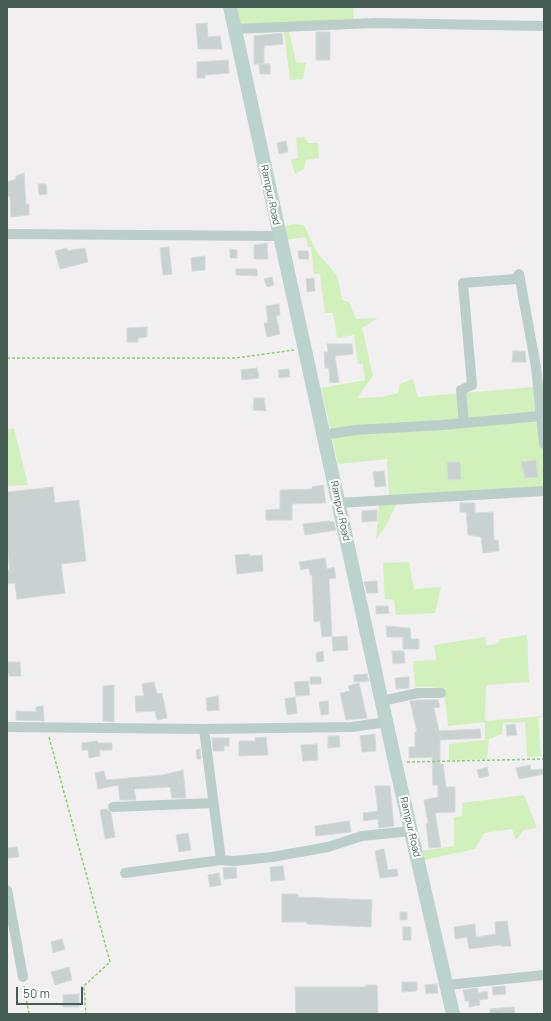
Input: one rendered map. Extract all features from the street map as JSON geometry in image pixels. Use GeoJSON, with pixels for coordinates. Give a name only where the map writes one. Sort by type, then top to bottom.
{"type":"FeatureCollection","features":[{"type":"Feature","properties":{"kind":"main road","name":"Rampur Road"},"geometry":{"type":"LineString","coordinates":[[230,7],[386,722],[453,1014]]}},
{"type":"Feature","properties":{"kind":"street"},"geometry":{"type":"LineString","coordinates":[[235,29],[375,23],[544,26]]}},
{"type":"Feature","properties":{"kind":"street"},"geometry":{"type":"LineString","coordinates":[[7,234],[279,236]]}},
{"type":"Feature","properties":{"kind":"street"},"geometry":{"type":"LineString","coordinates":[[464,423],[461,390],[472,385],[463,283],[516,279],[519,274],[536,367],[544,444]]}},
{"type":"Feature","properties":{"kind":"street"},"geometry":{"type":"LineString","coordinates":[[323,435],[355,430],[542,416]]}},
{"type":"Feature","properties":{"kind":"street"},"geometry":{"type":"LineString","coordinates":[[338,503],[544,491]]}},
{"type":"Feature","properties":{"kind":"street"},"geometry":{"type":"LineString","coordinates":[[382,700],[418,693],[441,693]]}},
{"type":"Feature","properties":{"kind":"street"},"geometry":{"type":"LineString","coordinates":[[7,727],[204,729],[352,727],[386,722]]}},
{"type":"Feature","properties":{"kind":"street"},"geometry":{"type":"LineString","coordinates":[[204,729],[221,860]]}},
{"type":"Feature","properties":{"kind":"street"},"geometry":{"type":"LineString","coordinates":[[113,807],[213,803]]}},
{"type":"Feature","properties":{"kind":"street"},"geometry":{"type":"LineString","coordinates":[[125,873],[221,860],[234,861],[272,857],[328,847],[362,836],[411,831]]}},
{"type":"Feature","properties":{"kind":"street"},"geometry":{"type":"LineString","coordinates":[[7,890],[23,977]]}},
{"type":"Feature","properties":{"kind":"street"},"geometry":{"type":"LineString","coordinates":[[447,985],[544,975]]}},
{"type":"Feature","properties":{"kind":"path"},"geometry":{"type":"LineString","coordinates":[[7,358],[236,358],[304,349]]}},
{"type":"Feature","properties":{"kind":"path"},"geometry":{"type":"LineString","coordinates":[[46,728],[110,962],[84,986],[86,1014]]}},
{"type":"Feature","properties":{"kind":"path"},"geometry":{"type":"LineString","coordinates":[[395,762],[544,759]]}},
{"type":"Feature","properties":{"kind":"path"},"geometry":{"type":"LineString","coordinates":[[23,977],[28,1014]]}},
{"type":"Feature","properties":{"kind":"green space"},"geometry":{"type":"Polygon","coordinates":[[[353,7],[354,21],[239,26],[235,8],[353,7]]]}},
{"type":"Feature","properties":{"kind":"green space"},"geometry":{"type":"Polygon","coordinates":[[[284,31],[289,31],[296,62],[306,63],[303,79],[290,80],[284,31]]]}},
{"type":"Feature","properties":{"kind":"green space"},"geometry":{"type":"Polygon","coordinates":[[[305,137],[308,143],[318,143],[319,158],[306,160],[304,169],[295,174],[291,160],[298,158],[296,138],[305,137]]]}},
{"type":"Feature","properties":{"kind":"green space"},"geometry":{"type":"Polygon","coordinates":[[[293,224],[304,225],[316,251],[338,277],[342,300],[349,302],[356,319],[378,318],[362,328],[373,376],[357,398],[382,397],[398,393],[400,384],[413,379],[418,397],[544,386],[544,487],[389,496],[387,459],[338,464],[321,388],[365,380],[363,364],[358,364],[354,335],[337,338],[333,313],[325,313],[320,274],[314,274],[311,247],[308,247],[306,237],[285,240],[282,227],[293,224]]]}},
{"type":"Feature","properties":{"kind":"green space"},"geometry":{"type":"Polygon","coordinates":[[[14,428],[28,485],[7,486],[7,429],[14,428]]]}},
{"type":"Feature","properties":{"kind":"green space"},"geometry":{"type":"Polygon","coordinates":[[[397,503],[386,525],[376,540],[379,504],[397,503]]]}},
{"type":"Feature","properties":{"kind":"green space"},"geometry":{"type":"Polygon","coordinates":[[[409,562],[414,589],[441,587],[435,613],[396,615],[394,600],[385,599],[383,563],[409,562]]]}},
{"type":"Feature","properties":{"kind":"green space"},"geometry":{"type":"Polygon","coordinates":[[[527,635],[529,682],[486,685],[485,721],[544,716],[538,718],[541,756],[527,757],[525,722],[503,723],[502,734],[489,739],[487,759],[449,760],[449,744],[485,740],[485,722],[448,726],[444,689],[415,687],[413,661],[436,660],[434,645],[485,637],[486,645],[497,644],[500,639],[527,635]]]}},
{"type":"Feature","properties":{"kind":"green space"},"geometry":{"type":"Polygon","coordinates":[[[524,795],[537,828],[524,830],[516,840],[512,829],[484,833],[475,849],[424,860],[422,851],[454,846],[454,817],[462,816],[462,803],[524,795]]]}},
{"type":"Feature","properties":{"kind":"building"},"geometry":{"type":"Polygon","coordinates":[[[207,23],[208,37],[220,36],[222,49],[198,49],[196,24],[207,23]]]}},
{"type":"Feature","properties":{"kind":"building"},"geometry":{"type":"Polygon","coordinates":[[[316,32],[330,32],[330,60],[316,60],[316,32]]]}},
{"type":"Feature","properties":{"kind":"building"},"geometry":{"type":"Polygon","coordinates":[[[282,33],[283,44],[264,46],[264,64],[254,64],[254,36],[282,33]]]}},
{"type":"Feature","properties":{"kind":"building"},"geometry":{"type":"Polygon","coordinates":[[[228,60],[229,73],[205,75],[205,78],[197,78],[197,62],[228,60]]]}},
{"type":"Feature","properties":{"kind":"building"},"geometry":{"type":"Polygon","coordinates":[[[259,64],[270,64],[270,74],[260,74],[259,64]]]}},
{"type":"Feature","properties":{"kind":"building"},"geometry":{"type":"Polygon","coordinates":[[[286,141],[288,152],[279,154],[277,143],[286,141]]]}},
{"type":"Feature","properties":{"kind":"building"},"geometry":{"type":"Polygon","coordinates":[[[24,173],[26,205],[29,204],[29,215],[11,217],[10,196],[9,197],[7,191],[7,182],[16,179],[16,176],[24,173]]]}},
{"type":"Feature","properties":{"kind":"building"},"geometry":{"type":"Polygon","coordinates":[[[38,184],[46,184],[47,194],[39,195],[38,184]]]}},
{"type":"Feature","properties":{"kind":"building"},"geometry":{"type":"Polygon","coordinates":[[[267,243],[268,259],[254,259],[254,245],[267,243]]]}},
{"type":"Feature","properties":{"kind":"building"},"geometry":{"type":"Polygon","coordinates":[[[169,247],[172,274],[163,275],[160,248],[169,247]]]}},
{"type":"Feature","properties":{"kind":"building"},"geometry":{"type":"Polygon","coordinates":[[[67,248],[67,251],[85,248],[88,262],[60,269],[55,251],[67,248]]]}},
{"type":"Feature","properties":{"kind":"building"},"geometry":{"type":"Polygon","coordinates":[[[230,249],[237,250],[237,258],[230,258],[230,249]]]}},
{"type":"Feature","properties":{"kind":"building"},"geometry":{"type":"Polygon","coordinates":[[[298,251],[308,251],[309,259],[299,259],[298,251]]]}},
{"type":"Feature","properties":{"kind":"building"},"geometry":{"type":"Polygon","coordinates":[[[205,256],[205,270],[192,271],[191,258],[205,256]]]}},
{"type":"Feature","properties":{"kind":"building"},"geometry":{"type":"Polygon","coordinates":[[[236,269],[257,269],[257,276],[236,275],[236,269]]]}},
{"type":"Feature","properties":{"kind":"building"},"geometry":{"type":"Polygon","coordinates":[[[272,277],[274,285],[267,287],[264,279],[272,277]]]}},
{"type":"Feature","properties":{"kind":"building"},"geometry":{"type":"Polygon","coordinates":[[[314,278],[315,291],[307,292],[306,279],[314,278]]]}},
{"type":"Feature","properties":{"kind":"building"},"geometry":{"type":"Polygon","coordinates":[[[279,304],[280,315],[276,316],[280,334],[267,337],[264,323],[268,323],[266,306],[279,304]]]}},
{"type":"Feature","properties":{"kind":"building"},"geometry":{"type":"Polygon","coordinates":[[[147,327],[147,337],[138,338],[138,342],[127,342],[127,328],[147,327]]]}},
{"type":"Feature","properties":{"kind":"building"},"geometry":{"type":"Polygon","coordinates":[[[327,344],[352,344],[353,354],[335,356],[339,382],[330,383],[329,368],[325,368],[324,352],[328,352],[327,344]]]}},
{"type":"Feature","properties":{"kind":"building"},"geometry":{"type":"Polygon","coordinates":[[[513,351],[525,351],[526,362],[512,362],[513,351]]]}},
{"type":"Feature","properties":{"kind":"building"},"geometry":{"type":"Polygon","coordinates":[[[257,368],[259,378],[242,380],[241,370],[257,368]]]}},
{"type":"Feature","properties":{"kind":"building"},"geometry":{"type":"Polygon","coordinates":[[[289,369],[290,377],[279,378],[278,370],[289,369]]]}},
{"type":"Feature","properties":{"kind":"building"},"geometry":{"type":"Polygon","coordinates":[[[254,398],[264,398],[266,411],[253,410],[254,398]]]}},
{"type":"Feature","properties":{"kind":"building"},"geometry":{"type":"Polygon","coordinates":[[[536,460],[538,477],[525,478],[521,462],[536,460]]]}},
{"type":"Feature","properties":{"kind":"building"},"geometry":{"type":"Polygon","coordinates":[[[447,462],[460,462],[461,479],[448,480],[447,462]]]}},
{"type":"Feature","properties":{"kind":"building"},"geometry":{"type":"Polygon","coordinates":[[[384,471],[386,486],[375,487],[373,472],[384,471]]]}},
{"type":"Feature","properties":{"kind":"building"},"geometry":{"type":"Polygon","coordinates":[[[323,485],[326,503],[292,504],[292,520],[266,520],[266,510],[280,509],[280,490],[312,489],[312,487],[323,485]]]}},
{"type":"Feature","properties":{"kind":"building"},"geometry":{"type":"Polygon","coordinates":[[[53,487],[55,503],[79,500],[86,561],[61,564],[65,593],[17,599],[15,583],[7,584],[7,568],[10,573],[7,543],[7,492],[53,487]]]}},
{"type":"Feature","properties":{"kind":"building"},"geometry":{"type":"Polygon","coordinates":[[[460,503],[475,503],[475,513],[493,512],[494,540],[498,540],[499,551],[483,553],[481,537],[468,535],[466,512],[460,512],[460,503]]]}},
{"type":"Feature","properties":{"kind":"building"},"geometry":{"type":"Polygon","coordinates":[[[377,510],[377,521],[362,522],[362,511],[377,510]]]}},
{"type":"Feature","properties":{"kind":"building"},"geometry":{"type":"Polygon","coordinates":[[[329,521],[334,522],[336,530],[305,535],[303,524],[329,521]]]}},
{"type":"Feature","properties":{"kind":"building"},"geometry":{"type":"Polygon","coordinates":[[[249,554],[249,556],[262,555],[263,571],[237,574],[235,555],[249,554]]]}},
{"type":"Feature","properties":{"kind":"building"},"geometry":{"type":"Polygon","coordinates":[[[325,558],[327,569],[334,567],[336,578],[329,579],[332,636],[322,637],[320,621],[314,622],[312,575],[310,575],[309,568],[301,570],[299,562],[325,558]]]}},
{"type":"Feature","properties":{"kind":"building"},"geometry":{"type":"Polygon","coordinates":[[[377,581],[378,593],[367,593],[364,582],[377,581]]]}},
{"type":"Feature","properties":{"kind":"building"},"geometry":{"type":"Polygon","coordinates":[[[376,606],[388,606],[389,613],[376,614],[376,606]]]}},
{"type":"Feature","properties":{"kind":"building"},"geometry":{"type":"Polygon","coordinates":[[[386,626],[410,628],[411,639],[419,639],[419,649],[403,649],[403,637],[387,637],[386,626]]]}},
{"type":"Feature","properties":{"kind":"building"},"geometry":{"type":"Polygon","coordinates":[[[347,636],[348,650],[333,651],[332,637],[347,636]]]}},
{"type":"Feature","properties":{"kind":"building"},"geometry":{"type":"Polygon","coordinates":[[[323,651],[324,661],[317,662],[316,653],[323,651]]]}},
{"type":"Feature","properties":{"kind":"building"},"geometry":{"type":"Polygon","coordinates":[[[392,651],[404,651],[405,663],[393,664],[392,651]]]}},
{"type":"Feature","properties":{"kind":"building"},"geometry":{"type":"Polygon","coordinates":[[[7,662],[20,662],[21,676],[9,676],[9,673],[7,673],[7,662]]]}},
{"type":"Feature","properties":{"kind":"building"},"geometry":{"type":"Polygon","coordinates":[[[367,674],[369,681],[354,682],[354,675],[367,674]]]}},
{"type":"Feature","properties":{"kind":"building"},"geometry":{"type":"Polygon","coordinates":[[[310,677],[321,677],[321,684],[310,684],[310,677]]]}},
{"type":"Feature","properties":{"kind":"building"},"geometry":{"type":"Polygon","coordinates":[[[409,677],[409,688],[396,689],[395,678],[409,677]]]}},
{"type":"Feature","properties":{"kind":"building"},"geometry":{"type":"Polygon","coordinates":[[[308,681],[310,695],[296,696],[294,682],[308,681]]]}},
{"type":"Feature","properties":{"kind":"building"},"geometry":{"type":"Polygon","coordinates":[[[154,682],[157,694],[162,693],[167,718],[157,720],[155,711],[136,712],[135,696],[144,696],[142,684],[154,682]]]}},
{"type":"Feature","properties":{"kind":"building"},"geometry":{"type":"Polygon","coordinates":[[[359,683],[367,718],[346,720],[340,693],[350,691],[348,686],[359,683]]]}},
{"type":"Feature","properties":{"kind":"building"},"geometry":{"type":"Polygon","coordinates":[[[114,685],[114,722],[103,721],[103,686],[114,685]]]}},
{"type":"Feature","properties":{"kind":"building"},"geometry":{"type":"Polygon","coordinates":[[[218,696],[219,710],[207,711],[206,698],[218,696]]]}},
{"type":"Feature","properties":{"kind":"building"},"geometry":{"type":"Polygon","coordinates":[[[295,697],[297,713],[287,715],[285,699],[295,697]]]}},
{"type":"Feature","properties":{"kind":"building"},"geometry":{"type":"Polygon","coordinates":[[[438,700],[440,707],[434,708],[439,731],[480,729],[481,738],[440,740],[440,764],[443,764],[446,787],[455,787],[455,812],[435,813],[441,847],[429,848],[426,824],[428,823],[424,800],[438,797],[438,785],[433,785],[432,757],[409,758],[409,747],[415,747],[415,732],[417,732],[410,701],[438,700]]]}},
{"type":"Feature","properties":{"kind":"building"},"geometry":{"type":"Polygon","coordinates":[[[328,701],[329,714],[321,715],[319,702],[328,701]]]}},
{"type":"Feature","properties":{"kind":"building"},"geometry":{"type":"Polygon","coordinates":[[[43,706],[44,721],[16,720],[16,711],[36,712],[36,707],[43,706]]]}},
{"type":"Feature","properties":{"kind":"building"},"geometry":{"type":"Polygon","coordinates":[[[515,724],[517,735],[507,736],[506,725],[515,724]]]}},
{"type":"Feature","properties":{"kind":"building"},"geometry":{"type":"Polygon","coordinates":[[[375,734],[376,751],[362,752],[360,736],[375,734]]]}},
{"type":"Feature","properties":{"kind":"building"},"geometry":{"type":"Polygon","coordinates":[[[328,736],[339,736],[340,747],[328,748],[328,736]]]}},
{"type":"Feature","properties":{"kind":"building"},"geometry":{"type":"Polygon","coordinates":[[[266,737],[268,755],[239,756],[239,741],[255,741],[255,738],[266,737]]]}},
{"type":"Feature","properties":{"kind":"building"},"geometry":{"type":"Polygon","coordinates":[[[212,738],[229,738],[229,746],[224,746],[224,751],[213,751],[212,738]]]}},
{"type":"Feature","properties":{"kind":"building"},"geometry":{"type":"Polygon","coordinates":[[[97,741],[98,743],[112,743],[112,750],[99,750],[100,756],[89,758],[88,750],[82,750],[82,743],[97,741]]]}},
{"type":"Feature","properties":{"kind":"building"},"geometry":{"type":"Polygon","coordinates":[[[317,744],[318,760],[303,761],[301,745],[317,744]]]}},
{"type":"Feature","properties":{"kind":"building"},"geometry":{"type":"Polygon","coordinates":[[[200,749],[201,759],[197,759],[196,750],[200,749]]]}},
{"type":"Feature","properties":{"kind":"building"},"geometry":{"type":"Polygon","coordinates":[[[530,765],[531,770],[544,769],[544,774],[519,779],[516,768],[530,765]]]}},
{"type":"Feature","properties":{"kind":"building"},"geometry":{"type":"Polygon","coordinates":[[[487,767],[489,776],[479,778],[477,770],[487,767]]]}},
{"type":"Feature","properties":{"kind":"building"},"geometry":{"type":"Polygon","coordinates":[[[183,770],[186,798],[172,798],[170,787],[134,789],[136,800],[120,800],[118,785],[98,789],[95,773],[104,771],[106,780],[162,775],[183,770]]]}},
{"type":"Feature","properties":{"kind":"building"},"geometry":{"type":"Polygon","coordinates":[[[375,786],[390,786],[394,826],[379,828],[378,819],[364,821],[363,813],[378,811],[375,786]]]}},
{"type":"Feature","properties":{"kind":"building"},"geometry":{"type":"Polygon","coordinates":[[[107,809],[111,813],[115,837],[105,839],[100,810],[107,809]]]}},
{"type":"Feature","properties":{"kind":"building"},"geometry":{"type":"Polygon","coordinates":[[[349,821],[351,832],[316,836],[315,826],[349,821]]]}},
{"type":"Feature","properties":{"kind":"building"},"geometry":{"type":"Polygon","coordinates":[[[188,833],[191,850],[179,852],[176,835],[188,833]]]}},
{"type":"Feature","properties":{"kind":"building"},"geometry":{"type":"Polygon","coordinates":[[[17,847],[19,857],[8,858],[7,848],[17,847]]]}},
{"type":"Feature","properties":{"kind":"building"},"geometry":{"type":"Polygon","coordinates":[[[384,849],[388,870],[397,869],[398,876],[380,878],[375,851],[384,849]]]}},
{"type":"Feature","properties":{"kind":"building"},"geometry":{"type":"Polygon","coordinates":[[[283,866],[285,880],[271,881],[270,867],[283,866]]]}},
{"type":"Feature","properties":{"kind":"building"},"geometry":{"type":"Polygon","coordinates":[[[236,867],[237,878],[224,879],[223,868],[236,867]]]}},
{"type":"Feature","properties":{"kind":"building"},"geometry":{"type":"Polygon","coordinates":[[[219,873],[221,885],[210,887],[208,875],[219,873]]]}},
{"type":"Feature","properties":{"kind":"building"},"geometry":{"type":"Polygon","coordinates":[[[282,894],[298,894],[298,897],[372,900],[371,927],[307,924],[307,922],[282,922],[282,894]]]}},
{"type":"Feature","properties":{"kind":"building"},"geometry":{"type":"Polygon","coordinates":[[[400,912],[407,912],[407,920],[400,920],[400,912]]]}},
{"type":"Feature","properties":{"kind":"building"},"geometry":{"type":"Polygon","coordinates":[[[507,921],[511,946],[500,945],[469,949],[467,937],[455,939],[454,927],[475,924],[476,937],[496,934],[495,922],[507,921]]]}},
{"type":"Feature","properties":{"kind":"building"},"geometry":{"type":"Polygon","coordinates":[[[403,927],[411,927],[411,940],[403,940],[403,927]]]}},
{"type":"Feature","properties":{"kind":"building"},"geometry":{"type":"Polygon","coordinates":[[[62,939],[65,949],[53,953],[51,942],[62,939]]]}},
{"type":"Feature","properties":{"kind":"building"},"geometry":{"type":"Polygon","coordinates":[[[69,967],[72,980],[55,985],[51,972],[69,967]]]}},
{"type":"Feature","properties":{"kind":"building"},"geometry":{"type":"Polygon","coordinates":[[[402,982],[417,982],[417,991],[402,992],[402,982]]]}},
{"type":"Feature","properties":{"kind":"building"},"geometry":{"type":"Polygon","coordinates":[[[437,984],[438,993],[426,994],[425,985],[437,984]]]}},
{"type":"Feature","properties":{"kind":"building"},"geometry":{"type":"Polygon","coordinates":[[[366,985],[377,985],[378,1014],[296,1014],[295,987],[366,987],[366,985]]]}},
{"type":"Feature","properties":{"kind":"building"},"geometry":{"type":"Polygon","coordinates":[[[505,986],[506,994],[493,995],[492,987],[505,986]]]}},
{"type":"Feature","properties":{"kind":"building"},"geometry":{"type":"Polygon","coordinates":[[[477,988],[478,993],[487,991],[488,999],[479,1000],[480,1005],[469,1007],[469,1001],[465,1001],[463,990],[477,988]]]}},
{"type":"Feature","properties":{"kind":"building"},"geometry":{"type":"Polygon","coordinates":[[[79,994],[79,1007],[63,1007],[63,995],[79,994]]]}},
{"type":"Feature","properties":{"kind":"building"},"geometry":{"type":"Polygon","coordinates":[[[514,1007],[515,1014],[490,1014],[490,1009],[514,1007]]]}}]}
